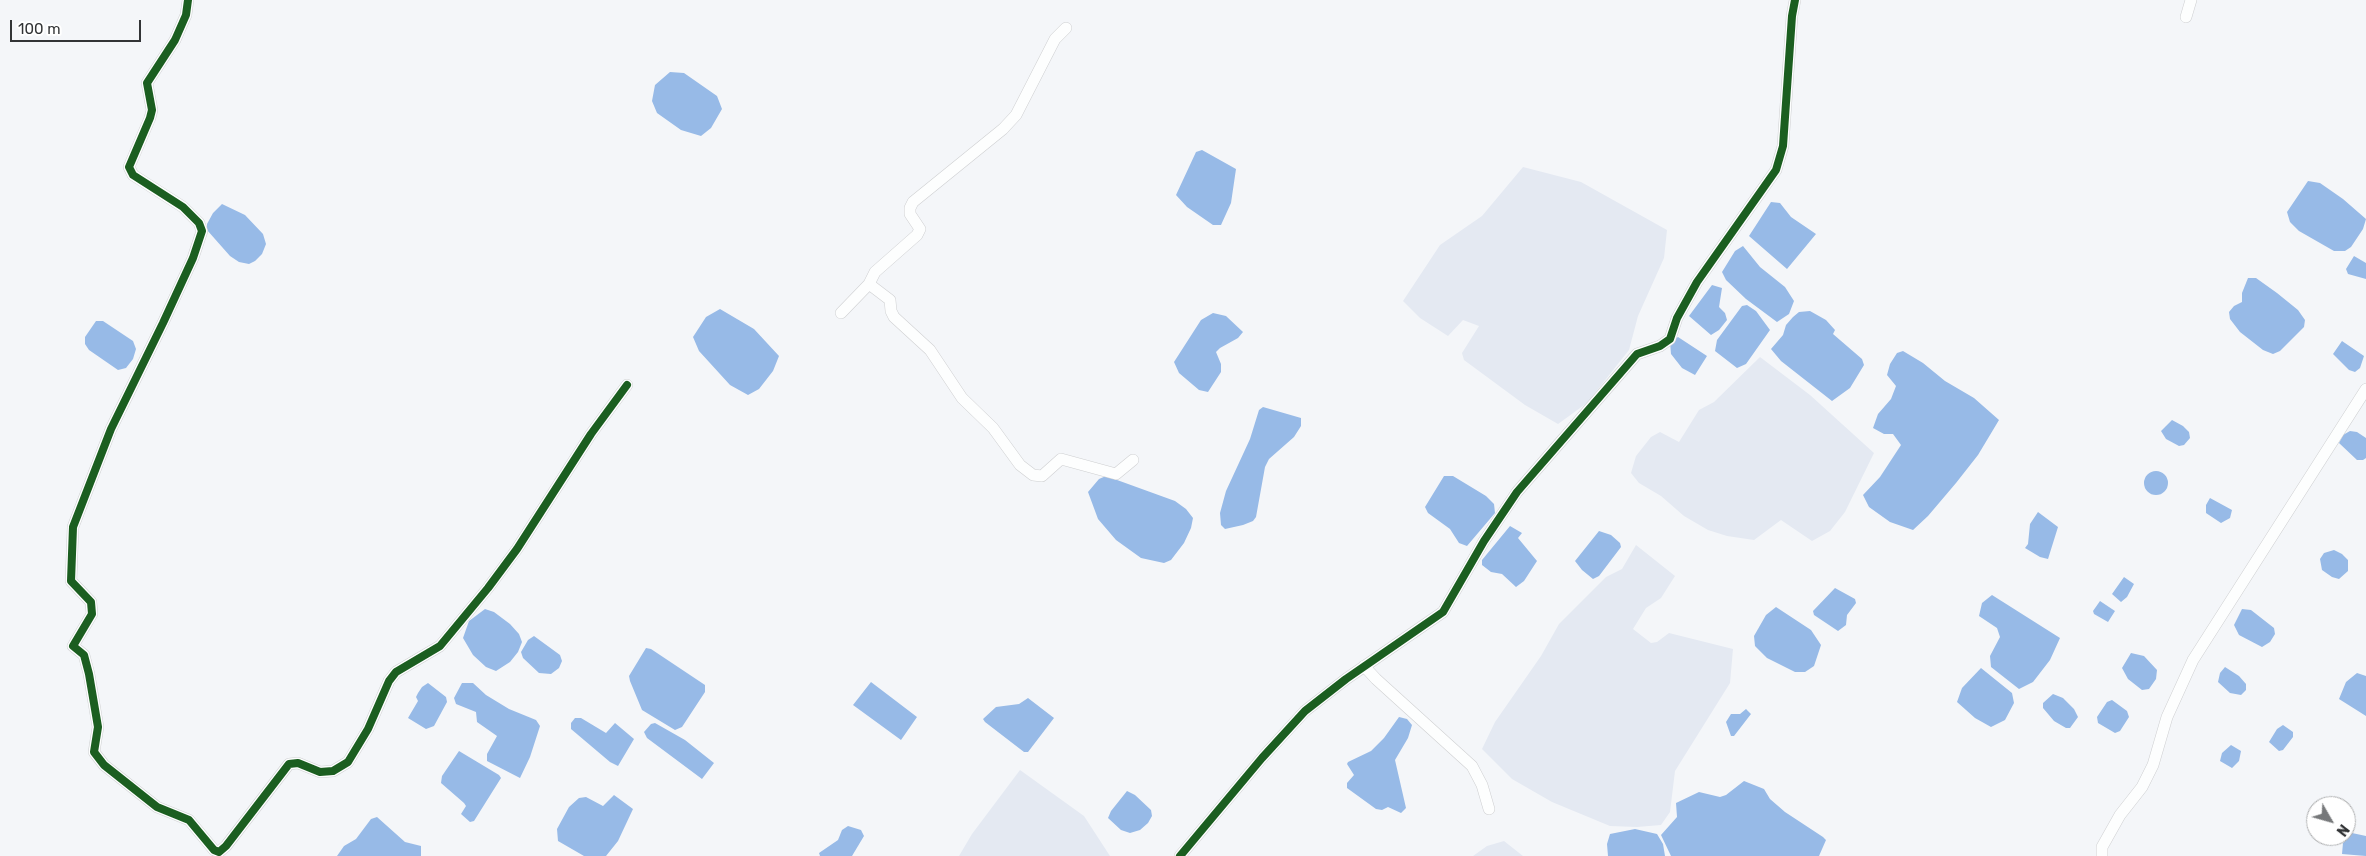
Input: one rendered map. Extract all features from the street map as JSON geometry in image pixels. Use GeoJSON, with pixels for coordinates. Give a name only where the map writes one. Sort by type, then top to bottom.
{"type":"FeatureCollection","features":[{"type":"Feature","properties":{"kind":"street"},"geometry":{"type":"LineString","coordinates":[[188,0],[186,15],[175,40],[146,83],[152,110],[129,167],[133,175],[183,207],[199,223],[202,231],[193,258],[171,307],[111,429],[73,528],[71,582],[91,602],[92,614],[74,646],[84,655],[89,674],[98,727],[94,752],[104,765],[157,807],[189,820],[214,850],[219,852],[226,846],[289,764],[298,763],[320,772],[333,771],[348,762],[368,728],[389,681],[396,672],[440,646],[488,588],[517,549],[591,434],[627,385]]}},
{"type":"Feature","properties":{"kind":"street"},"geometry":{"type":"LineString","coordinates":[[1180,856],[1262,758],[1305,711],[1364,666],[1443,612],[1484,541],[1518,492],[1637,354],[1660,346],[1670,339],[1677,318],[1697,282],[1776,170],[1783,146],[1792,16],[1795,0]]}},
{"type":"Feature","properties":{"kind":"street"},"geometry":{"type":"LineString","coordinates":[[2186,17],[2191,0]]}},
{"type":"Feature","properties":{"kind":"street"},"geometry":{"type":"LineString","coordinates":[[841,313],[869,284],[875,272],[917,235],[920,229],[910,214],[913,202],[1003,129],[1016,115],[1055,38],[1066,28]]}},
{"type":"Feature","properties":{"kind":"street"},"geometry":{"type":"LineString","coordinates":[[869,284],[890,300],[891,311],[894,317],[930,350],[962,398],[993,428],[1020,465],[1033,475],[1042,476],[1061,459],[1116,474],[1133,460]]}},
{"type":"Feature","properties":{"kind":"street"},"geometry":{"type":"LineString","coordinates":[[2102,856],[2102,847],[2115,823],[2142,786],[2153,765],[2167,717],[2194,660],[2366,390]]}},
{"type":"Feature","properties":{"kind":"street"},"geometry":{"type":"LineString","coordinates":[[1364,666],[1472,766],[1482,785],[1489,809]]}},
{"type":"Feature","properties":{"kind":"shaded area"},"geometry":{"type":"Polygon","coordinates":[[[1523,167],[1581,182],[1667,230],[1664,258],[1638,316],[1629,350],[1587,403],[1558,424],[1525,405],[1464,360],[1462,353],[1479,326],[1463,320],[1448,336],[1420,318],[1403,301],[1440,245],[1482,216],[1523,167]]]}},
{"type":"Feature","properties":{"kind":"shaded area"},"geometry":{"type":"Polygon","coordinates":[[[1760,357],[1810,395],[1874,453],[1845,512],[1830,531],[1812,541],[1781,520],[1754,540],[1727,536],[1708,530],[1684,516],[1661,496],[1639,483],[1631,473],[1636,456],[1651,437],[1660,432],[1679,442],[1699,410],[1714,402],[1760,357]]]}},
{"type":"Feature","properties":{"kind":"shaded area"},"geometry":{"type":"Polygon","coordinates":[[[1636,545],[1675,576],[1661,598],[1646,608],[1633,629],[1651,643],[1657,642],[1669,633],[1733,649],[1730,683],[1675,771],[1670,812],[1661,825],[1637,827],[1610,826],[1552,802],[1512,779],[1482,749],[1495,722],[1541,656],[1559,624],[1606,577],[1622,569],[1636,545]]]}},
{"type":"Feature","properties":{"kind":"shaded area"},"geometry":{"type":"Polygon","coordinates":[[[1020,770],[1084,816],[1110,856],[959,856],[972,834],[1020,770]]]}},
{"type":"Feature","properties":{"kind":"shaded area"},"geometry":{"type":"Polygon","coordinates":[[[1504,841],[1523,856],[1473,856],[1487,846],[1504,841]]]}},
{"type":"Feature","properties":{"kind":"water"},"geometry":{"type":"Polygon","coordinates":[[[670,72],[684,73],[717,96],[722,109],[711,128],[701,136],[681,130],[657,113],[652,101],[655,85],[670,72]]]}},
{"type":"Feature","properties":{"kind":"water"},"geometry":{"type":"Polygon","coordinates":[[[1202,150],[1236,169],[1231,203],[1221,225],[1213,225],[1187,207],[1176,195],[1196,152],[1202,150]]]}},
{"type":"Feature","properties":{"kind":"water"},"geometry":{"type":"Polygon","coordinates":[[[2308,181],[2320,183],[2343,199],[2366,219],[2363,229],[2351,247],[2345,251],[2334,251],[2299,231],[2290,222],[2287,212],[2308,181]]]}},
{"type":"Feature","properties":{"kind":"water"},"geometry":{"type":"Polygon","coordinates":[[[1771,202],[1780,203],[1791,217],[1816,234],[1787,269],[1749,236],[1771,202]]]}},
{"type":"Feature","properties":{"kind":"water"},"geometry":{"type":"Polygon","coordinates":[[[222,204],[245,215],[263,234],[266,244],[262,254],[255,261],[249,264],[239,262],[230,256],[207,230],[207,224],[213,213],[222,204]]]}},
{"type":"Feature","properties":{"kind":"water"},"geometry":{"type":"Polygon","coordinates":[[[1743,246],[1760,267],[1785,287],[1794,301],[1789,314],[1777,322],[1746,299],[1726,280],[1722,272],[1735,251],[1743,246]]]}},
{"type":"Feature","properties":{"kind":"water"},"geometry":{"type":"Polygon","coordinates":[[[2354,256],[2366,263],[2366,279],[2348,274],[2346,269],[2354,256]]]}},
{"type":"Feature","properties":{"kind":"water"},"geometry":{"type":"Polygon","coordinates":[[[2248,278],[2256,278],[2277,293],[2298,310],[2305,320],[2304,327],[2280,351],[2273,354],[2263,350],[2240,332],[2230,319],[2229,312],[2234,306],[2242,302],[2242,293],[2248,278]]]}},
{"type":"Feature","properties":{"kind":"water"},"geometry":{"type":"Polygon","coordinates":[[[1712,285],[1722,288],[1719,307],[1725,313],[1727,320],[1719,330],[1711,335],[1689,316],[1712,285]]]}},
{"type":"Feature","properties":{"kind":"water"},"geometry":{"type":"Polygon","coordinates":[[[1747,305],[1756,311],[1770,330],[1746,364],[1737,368],[1715,351],[1717,340],[1742,306],[1747,305]]]}},
{"type":"Feature","properties":{"kind":"water"},"geometry":{"type":"Polygon","coordinates":[[[720,309],[754,329],[779,356],[773,371],[759,389],[748,395],[730,385],[699,351],[693,337],[706,317],[720,309]]]}},
{"type":"Feature","properties":{"kind":"water"},"geometry":{"type":"Polygon","coordinates":[[[1810,311],[1826,320],[1835,330],[1833,334],[1862,359],[1864,365],[1850,388],[1832,401],[1781,361],[1771,349],[1783,335],[1786,325],[1793,317],[1799,312],[1810,311]]]}},
{"type":"Feature","properties":{"kind":"water"},"geometry":{"type":"Polygon","coordinates":[[[1213,313],[1226,316],[1243,332],[1238,338],[1216,352],[1221,364],[1221,372],[1208,392],[1199,390],[1179,373],[1174,362],[1201,320],[1213,313]]]}},
{"type":"Feature","properties":{"kind":"water"},"geometry":{"type":"Polygon","coordinates":[[[96,321],[103,321],[133,341],[136,349],[133,359],[126,368],[118,370],[89,350],[85,344],[85,337],[96,321]]]}},
{"type":"Feature","properties":{"kind":"water"},"geometry":{"type":"Polygon","coordinates":[[[1678,337],[1707,356],[1695,375],[1682,368],[1671,354],[1670,342],[1678,337]]]}},
{"type":"Feature","properties":{"kind":"water"},"geometry":{"type":"Polygon","coordinates":[[[2342,341],[2364,356],[2360,368],[2355,372],[2349,370],[2333,354],[2342,341]]]}},
{"type":"Feature","properties":{"kind":"water"},"geometry":{"type":"Polygon","coordinates":[[[1903,351],[1923,363],[1945,381],[1974,398],[1999,420],[1978,455],[1928,516],[1913,530],[1890,522],[1869,507],[1863,495],[1880,477],[1901,445],[1893,434],[1884,434],[1873,428],[1878,414],[1891,399],[1896,386],[1887,375],[1890,364],[1897,353],[1903,351]]]}},
{"type":"Feature","properties":{"kind":"water"},"geometry":{"type":"Polygon","coordinates":[[[1263,407],[1301,418],[1301,426],[1294,437],[1269,459],[1265,467],[1256,517],[1253,521],[1243,525],[1225,529],[1221,525],[1220,513],[1226,491],[1250,439],[1259,410],[1263,407]]]}},
{"type":"Feature","properties":{"kind":"water"},"geometry":{"type":"Polygon","coordinates":[[[2172,420],[2189,432],[2190,438],[2184,445],[2179,446],[2166,439],[2161,431],[2172,420]]]}},
{"type":"Feature","properties":{"kind":"water"},"geometry":{"type":"Polygon","coordinates":[[[2350,431],[2357,432],[2366,438],[2366,458],[2363,460],[2357,460],[2339,443],[2343,435],[2350,431]]]}},
{"type":"Feature","properties":{"kind":"water"},"geometry":{"type":"Polygon","coordinates":[[[2156,471],[2164,475],[2168,483],[2164,491],[2156,495],[2148,491],[2144,483],[2148,475],[2156,471]]]}},
{"type":"Feature","properties":{"kind":"water"},"geometry":{"type":"Polygon","coordinates":[[[1106,476],[1175,501],[1186,509],[1193,518],[1191,528],[1184,543],[1171,560],[1164,563],[1141,558],[1116,540],[1098,519],[1088,492],[1099,479],[1106,476]]]}},
{"type":"Feature","properties":{"kind":"water"},"geometry":{"type":"Polygon","coordinates":[[[1444,476],[1453,476],[1486,496],[1494,504],[1495,513],[1467,546],[1459,543],[1450,529],[1428,513],[1425,507],[1444,476]]]}},
{"type":"Feature","properties":{"kind":"water"},"geometry":{"type":"Polygon","coordinates":[[[2210,498],[2232,510],[2230,518],[2221,523],[2206,513],[2206,505],[2210,498]]]}},
{"type":"Feature","properties":{"kind":"water"},"geometry":{"type":"Polygon","coordinates":[[[2038,512],[2058,527],[2048,559],[2040,557],[2025,548],[2028,544],[2030,524],[2038,512]]]}},
{"type":"Feature","properties":{"kind":"water"},"geometry":{"type":"Polygon","coordinates":[[[1510,526],[1522,533],[1518,538],[1537,561],[1524,581],[1516,587],[1502,574],[1491,572],[1482,565],[1482,560],[1510,526]]]}},
{"type":"Feature","properties":{"kind":"water"},"geometry":{"type":"Polygon","coordinates":[[[1599,531],[1611,535],[1620,543],[1621,547],[1599,576],[1593,579],[1575,561],[1599,531]]]}},
{"type":"Feature","properties":{"kind":"water"},"geometry":{"type":"Polygon","coordinates":[[[2334,550],[2348,560],[2348,571],[2339,579],[2332,577],[2322,570],[2320,559],[2324,553],[2334,550]]]}},
{"type":"Feature","properties":{"kind":"water"},"geometry":{"type":"Polygon","coordinates":[[[2124,577],[2134,584],[2127,597],[2121,602],[2112,594],[2124,577]]]}},
{"type":"Feature","properties":{"kind":"water"},"geometry":{"type":"Polygon","coordinates":[[[1835,588],[1855,599],[1856,603],[1847,615],[1846,625],[1838,631],[1814,615],[1813,611],[1835,588]]]}},
{"type":"Feature","properties":{"kind":"water"},"geometry":{"type":"Polygon","coordinates":[[[1992,595],[2060,638],[2050,660],[2033,682],[2019,689],[1991,667],[1990,656],[2000,637],[1997,628],[1979,616],[1982,603],[1992,595]]]}},
{"type":"Feature","properties":{"kind":"water"},"geometry":{"type":"Polygon","coordinates":[[[2100,601],[2115,611],[2108,622],[2094,614],[2093,611],[2100,601]]]}},
{"type":"Feature","properties":{"kind":"water"},"geometry":{"type":"Polygon","coordinates":[[[1776,607],[1811,630],[1821,645],[1814,666],[1805,672],[1795,672],[1767,658],[1755,646],[1754,636],[1766,615],[1776,607]]]}},
{"type":"Feature","properties":{"kind":"water"},"geometry":{"type":"Polygon","coordinates":[[[485,609],[494,612],[510,624],[519,634],[522,642],[518,652],[510,662],[496,671],[486,667],[473,655],[463,638],[469,621],[485,609]]]}},
{"type":"Feature","properties":{"kind":"water"},"geometry":{"type":"Polygon","coordinates":[[[2242,609],[2251,610],[2274,628],[2275,634],[2270,642],[2262,647],[2239,635],[2234,625],[2242,609]]]}},
{"type":"Feature","properties":{"kind":"water"},"geometry":{"type":"Polygon","coordinates":[[[534,636],[560,655],[562,661],[559,668],[551,674],[539,673],[523,658],[521,652],[528,640],[534,636]]]}},
{"type":"Feature","properties":{"kind":"water"},"geometry":{"type":"Polygon","coordinates":[[[646,648],[651,649],[705,685],[705,692],[682,727],[675,730],[642,710],[630,681],[629,676],[646,648]]]}},
{"type":"Feature","properties":{"kind":"water"},"geometry":{"type":"Polygon","coordinates":[[[2131,653],[2144,656],[2157,670],[2156,679],[2149,689],[2142,690],[2128,679],[2122,668],[2131,653]]]}},
{"type":"Feature","properties":{"kind":"water"},"geometry":{"type":"Polygon","coordinates":[[[2225,667],[2239,676],[2246,684],[2246,690],[2241,695],[2230,693],[2218,682],[2220,673],[2225,667]]]}},
{"type":"Feature","properties":{"kind":"water"},"geometry":{"type":"Polygon","coordinates":[[[1981,668],[2012,693],[2014,703],[2005,720],[1991,727],[1975,718],[1957,702],[1962,688],[1981,668]]]}},
{"type":"Feature","properties":{"kind":"water"},"geometry":{"type":"Polygon","coordinates":[[[2357,673],[2366,676],[2366,716],[2339,699],[2346,682],[2357,673]]]}},
{"type":"Feature","properties":{"kind":"water"},"geometry":{"type":"Polygon","coordinates":[[[871,682],[917,717],[901,740],[853,705],[871,682]]]}},
{"type":"Feature","properties":{"kind":"water"},"geometry":{"type":"Polygon","coordinates":[[[428,683],[446,697],[447,702],[434,726],[426,729],[408,718],[418,701],[416,697],[418,693],[428,683]]]}},
{"type":"Feature","properties":{"kind":"water"},"geometry":{"type":"Polygon","coordinates":[[[462,683],[473,683],[486,695],[509,709],[536,720],[540,726],[530,757],[520,778],[487,761],[487,754],[497,736],[477,722],[476,712],[456,704],[454,698],[462,683]]]}},
{"type":"Feature","properties":{"kind":"water"},"geometry":{"type":"Polygon","coordinates":[[[2053,694],[2063,698],[2074,709],[2078,717],[2070,728],[2066,728],[2054,721],[2043,708],[2043,703],[2053,694]]]}},
{"type":"Feature","properties":{"kind":"water"},"geometry":{"type":"Polygon","coordinates":[[[1028,698],[1054,718],[1028,752],[1024,752],[983,719],[996,707],[1019,704],[1028,698]]]}},
{"type":"Feature","properties":{"kind":"water"},"geometry":{"type":"Polygon","coordinates":[[[2112,700],[2127,711],[2129,717],[2120,731],[2115,733],[2098,723],[2097,717],[2107,702],[2112,700]]]}},
{"type":"Feature","properties":{"kind":"water"},"geometry":{"type":"Polygon","coordinates":[[[1746,709],[1751,714],[1734,736],[1731,736],[1726,722],[1731,714],[1740,714],[1746,709]]]}},
{"type":"Feature","properties":{"kind":"water"},"geometry":{"type":"Polygon","coordinates":[[[1399,717],[1407,719],[1412,725],[1408,738],[1395,760],[1406,808],[1401,813],[1388,807],[1382,810],[1376,809],[1347,788],[1347,783],[1354,775],[1347,764],[1348,762],[1371,751],[1384,738],[1399,717]]]}},
{"type":"Feature","properties":{"kind":"water"},"geometry":{"type":"Polygon","coordinates":[[[575,718],[581,718],[606,733],[615,723],[634,739],[618,766],[610,762],[571,729],[571,723],[575,718]]]}},
{"type":"Feature","properties":{"kind":"water"},"geometry":{"type":"Polygon","coordinates":[[[655,723],[685,740],[714,763],[702,779],[647,738],[644,732],[651,724],[655,723]]]}},
{"type":"Feature","properties":{"kind":"water"},"geometry":{"type":"Polygon","coordinates":[[[2283,725],[2293,732],[2293,737],[2283,750],[2279,751],[2269,742],[2277,729],[2283,725]]]}},
{"type":"Feature","properties":{"kind":"water"},"geometry":{"type":"Polygon","coordinates":[[[2231,745],[2241,751],[2239,761],[2232,768],[2220,761],[2222,753],[2231,745]]]}},
{"type":"Feature","properties":{"kind":"water"},"geometry":{"type":"Polygon","coordinates":[[[459,751],[501,778],[474,821],[470,822],[461,814],[466,806],[464,803],[441,783],[442,776],[459,751]]]}},
{"type":"Feature","properties":{"kind":"water"},"geometry":{"type":"Polygon","coordinates":[[[1744,781],[1764,789],[1770,799],[1785,812],[1826,840],[1819,856],[1671,856],[1661,835],[1677,817],[1676,803],[1699,792],[1720,797],[1726,795],[1744,781]]]}},
{"type":"Feature","properties":{"kind":"water"},"geometry":{"type":"Polygon","coordinates":[[[1127,791],[1135,795],[1151,810],[1152,816],[1148,823],[1140,830],[1130,833],[1121,830],[1108,818],[1111,811],[1127,791]]]}},
{"type":"Feature","properties":{"kind":"water"},"geometry":{"type":"Polygon","coordinates":[[[614,795],[633,809],[618,841],[606,856],[584,856],[558,841],[557,829],[569,807],[579,798],[586,797],[603,806],[614,795]]]}},
{"type":"Feature","properties":{"kind":"water"},"geometry":{"type":"Polygon","coordinates":[[[377,817],[405,842],[421,846],[421,856],[337,856],[344,846],[356,839],[371,819],[377,817]]]}},
{"type":"Feature","properties":{"kind":"water"},"geometry":{"type":"Polygon","coordinates":[[[848,826],[861,830],[864,836],[852,856],[820,856],[819,853],[838,840],[842,830],[848,826]]]}},
{"type":"Feature","properties":{"kind":"water"},"geometry":{"type":"Polygon","coordinates":[[[1635,829],[1657,834],[1663,844],[1665,856],[1608,856],[1607,844],[1610,834],[1635,829]]]}},
{"type":"Feature","properties":{"kind":"water"},"geometry":{"type":"Polygon","coordinates":[[[2356,834],[2366,836],[2366,856],[2342,854],[2343,846],[2356,846],[2356,834]]]}},
{"type":"Feature","properties":{"kind":"cycle path"},"geometry":{"type":"LineString","coordinates":[[188,0],[186,15],[175,40],[147,83],[152,110],[129,167],[133,175],[183,207],[199,223],[202,231],[193,258],[111,429],[73,527],[71,581],[91,602],[92,614],[73,646],[84,655],[89,674],[98,727],[94,752],[104,765],[157,807],[189,820],[214,850],[219,852],[226,846],[289,764],[298,763],[320,772],[333,771],[348,762],[368,729],[389,681],[396,672],[440,646],[488,588],[517,549],[591,434],[627,385]]}},
{"type":"Feature","properties":{"kind":"cycle path"},"geometry":{"type":"LineString","coordinates":[[1180,856],[1262,758],[1305,711],[1346,679],[1443,612],[1484,541],[1517,492],[1637,354],[1660,346],[1670,339],[1677,318],[1697,282],[1776,170],[1783,146],[1792,16],[1795,0]]}}]}
